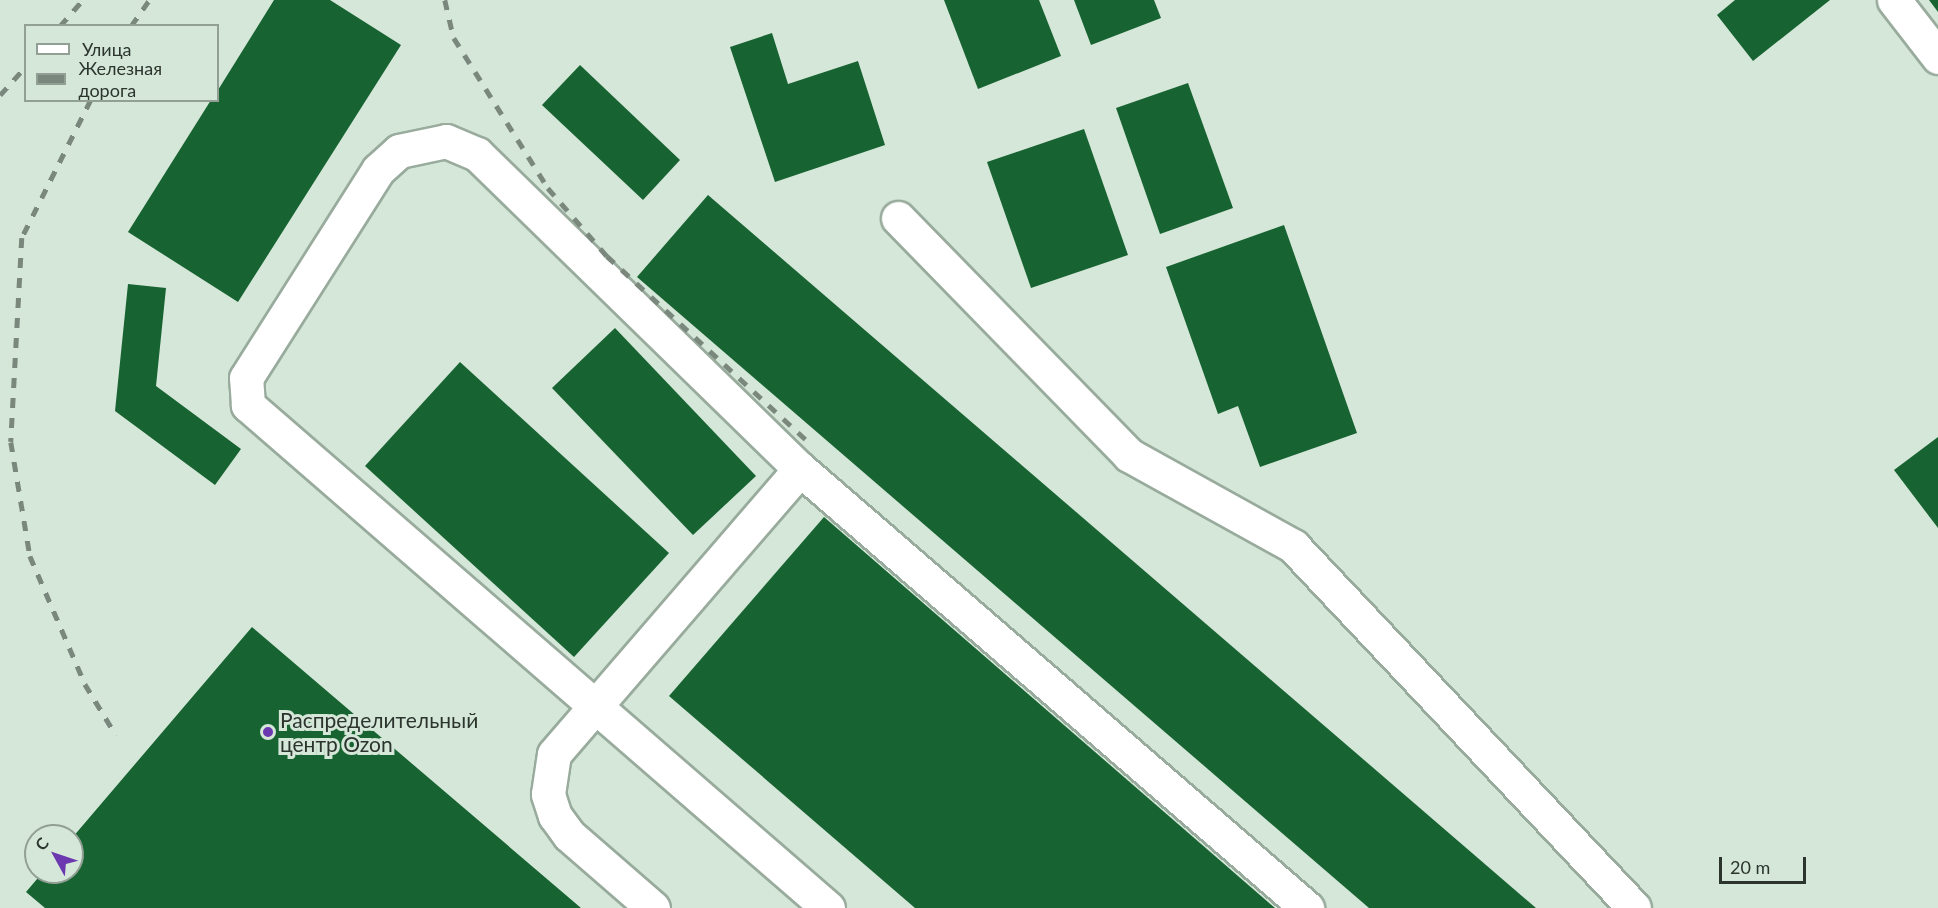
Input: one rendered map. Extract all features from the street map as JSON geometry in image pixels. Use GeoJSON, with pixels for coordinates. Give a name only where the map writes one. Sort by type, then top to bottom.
{"type":"FeatureCollection","features":[{"type":"Feature","properties":{"kind":"street"},"geometry":{"type":"LineString","coordinates":[[1894,0],[1938,57]]}},
{"type":"Feature","properties":{"kind":"street"},"geometry":{"type":"LineString","coordinates":[[828,908],[256,412],[244,396],[246,378],[378,170],[399,151],[430,141],[477,154],[800,469],[1307,908]]}},
{"type":"Feature","properties":{"kind":"street"},"geometry":{"type":"LineString","coordinates":[[898,218],[1129,455],[1293,546],[1634,908]]}},
{"type":"Feature","properties":{"kind":"street"},"geometry":{"type":"LineString","coordinates":[[653,908],[569,835],[548,794],[554,754],[800,469]]}},
{"type":"Feature","properties":{"kind":"building"},"geometry":{"type":"Polygon","coordinates":[[[274,0],[330,0],[401,45],[238,302],[128,232],[210,102],[219,102],[219,88],[274,0]]]}},
{"type":"Feature","properties":{"kind":"building"},"geometry":{"type":"Polygon","coordinates":[[[944,0],[1039,0],[1061,56],[978,89],[944,0]]]}},
{"type":"Feature","properties":{"kind":"building"},"geometry":{"type":"Polygon","coordinates":[[[1074,0],[1154,0],[1161,18],[1091,45],[1074,0]]]}},
{"type":"Feature","properties":{"kind":"building"},"geometry":{"type":"Polygon","coordinates":[[[1735,0],[1830,0],[1753,61],[1717,15],[1735,0]]]}},
{"type":"Feature","properties":{"kind":"building"},"geometry":{"type":"Polygon","coordinates":[[[1929,0],[1938,0],[1938,12],[1929,0]]]}},
{"type":"Feature","properties":{"kind":"building"},"geometry":{"type":"Polygon","coordinates":[[[772,33],[788,84],[858,61],[885,145],[775,182],[730,47],[772,33]]]}},
{"type":"Feature","properties":{"kind":"building"},"geometry":{"type":"Polygon","coordinates":[[[580,65],[680,160],[643,200],[542,105],[580,65]]]}},
{"type":"Feature","properties":{"kind":"building"},"geometry":{"type":"Polygon","coordinates":[[[1188,83],[1233,208],[1160,234],[1116,108],[1188,83]]]}},
{"type":"Feature","properties":{"kind":"building"},"geometry":{"type":"Polygon","coordinates":[[[1084,129],[1128,255],[1031,288],[987,162],[1084,129]]]}},
{"type":"Feature","properties":{"kind":"building"},"geometry":{"type":"Polygon","coordinates":[[[708,195],[1536,908],[1369,908],[637,277],[708,195]]]}},
{"type":"Feature","properties":{"kind":"building"},"geometry":{"type":"Polygon","coordinates":[[[1284,225],[1357,433],[1260,467],[1238,406],[1218,414],[1166,267],[1284,225]]]}},
{"type":"Feature","properties":{"kind":"building"},"geometry":{"type":"Polygon","coordinates":[[[128,284],[166,288],[156,386],[241,449],[215,485],[115,411],[128,284]]]}},
{"type":"Feature","properties":{"kind":"building"},"geometry":{"type":"Polygon","coordinates":[[[615,328],[756,476],[693,535],[552,388],[615,328]]]}},
{"type":"Feature","properties":{"kind":"building"},"geometry":{"type":"Polygon","coordinates":[[[460,362],[669,553],[574,657],[365,466],[460,362]]]}},
{"type":"Feature","properties":{"kind":"building"},"geometry":{"type":"Polygon","coordinates":[[[1938,437],[1938,528],[1894,470],[1938,437]]]}},
{"type":"Feature","properties":{"kind":"building"},"geometry":{"type":"Polygon","coordinates":[[[824,517],[1275,908],[915,908],[669,696],[824,517]]]}},
{"type":"Feature","properties":{"kind":"building","name":"Распределительный центр Ozon"},"geometry":{"type":"Polygon","coordinates":[[[252,627],[581,908],[45,908],[26,892],[33,884],[84,884],[84,824],[252,627]]]}},
{"type":"Feature","properties":{"kind":"railway"},"geometry":{"type":"LineString","coordinates":[[62,24],[83,0]]}},
{"type":"Feature","properties":{"kind":"railway"},"geometry":{"type":"LineString","coordinates":[[132,24],[149,0]]}},
{"type":"Feature","properties":{"kind":"railway"},"geometry":{"type":"LineString","coordinates":[[445,0],[454,38],[548,188],[607,256],[811,444]]}},
{"type":"Feature","properties":{"kind":"railway"},"geometry":{"type":"LineString","coordinates":[[0,95],[24,68]]}},
{"type":"Feature","properties":{"kind":"railway"},"geometry":{"type":"LineString","coordinates":[[90,102],[22,238],[11,442],[30,556],[85,684],[116,735]]}},
{"type":"Feature","properties":{"kind":"place","name":"Распределительный центр Ozon"},"geometry":{"type":"Point","coordinates":[268,732]}}]}
